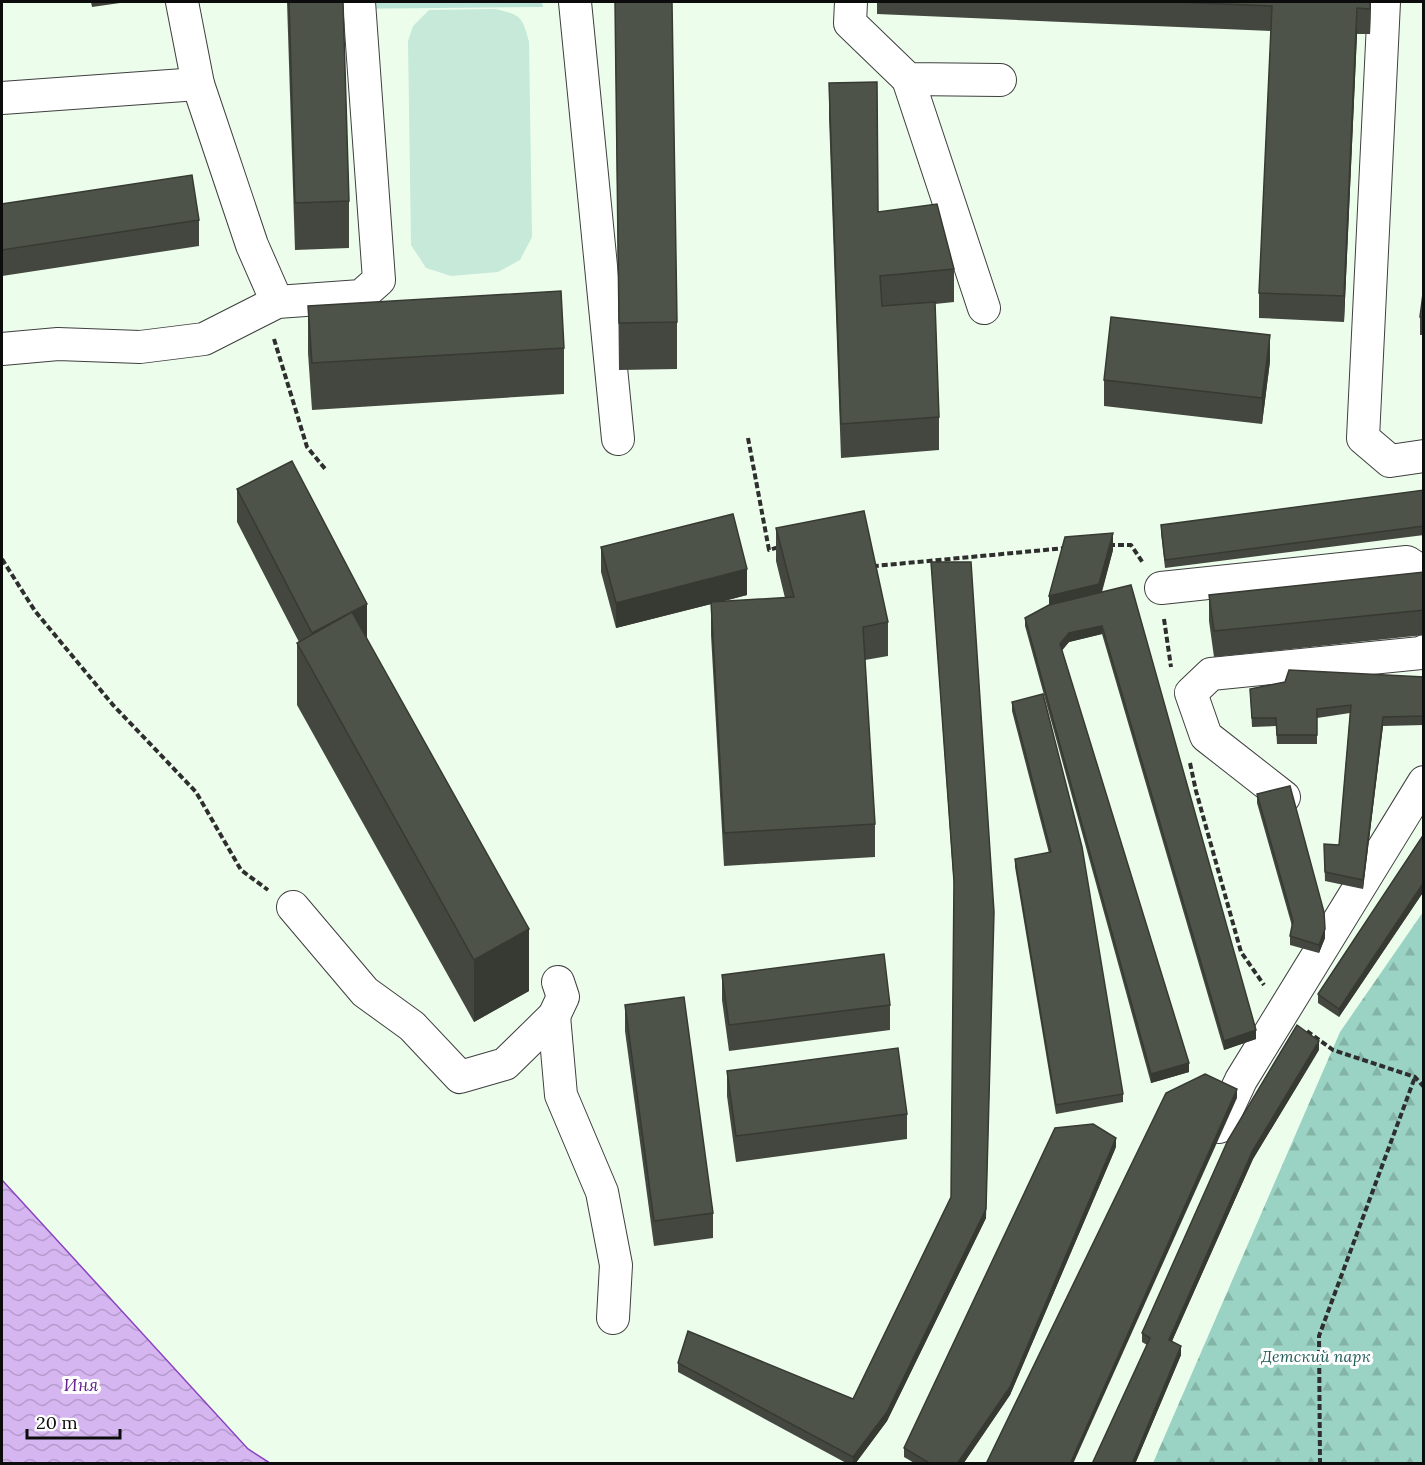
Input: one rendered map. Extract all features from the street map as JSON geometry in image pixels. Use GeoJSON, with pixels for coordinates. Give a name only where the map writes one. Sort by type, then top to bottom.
{"type":"FeatureCollection","features":[{"type":"Feature","properties":{"kind":"lane"},"geometry":{"type":"LineString","coordinates":[[182,2],[198,84],[270,305]]}},
{"type":"Feature","properties":{"kind":"lane"},"geometry":{"type":"LineString","coordinates":[[2,349],[58,344],[140,347],[204,339],[270,305],[361,296],[379,280],[359,2]]}},
{"type":"Feature","properties":{"kind":"lane"},"geometry":{"type":"LineString","coordinates":[[575,2],[618,440]]}},
{"type":"Feature","properties":{"kind":"lane"},"geometry":{"type":"LineString","coordinates":[[851,2],[850,23],[908,79],[984,308]]}},
{"type":"Feature","properties":{"kind":"lane"},"geometry":{"type":"LineString","coordinates":[[1384,2],[1362,438],[1390,461],[1424,456]]}},
{"type":"Feature","properties":{"kind":"lane"},"geometry":{"type":"LineString","coordinates":[[908,79],[1000,80]]}},
{"type":"Feature","properties":{"kind":"lane"},"geometry":{"type":"LineString","coordinates":[[2,98],[198,84]]}},
{"type":"Feature","properties":{"kind":"lane"},"geometry":{"type":"LineString","coordinates":[[1161,588],[1418,565]]}},
{"type":"Feature","properties":{"kind":"lane"},"geometry":{"type":"LineString","coordinates":[[1284,797],[1206,736],[1191,693],[1211,674],[1424,651]]}},
{"type":"Feature","properties":{"kind":"lane"},"geometry":{"type":"LineString","coordinates":[[1207,1155],[1241,1080],[1424,782]]}},
{"type":"Feature","properties":{"kind":"lane"},"geometry":{"type":"LineString","coordinates":[[293,907],[365,992],[412,1026],[460,1077],[505,1064],[554,1016],[563,997],[558,982]]}},
{"type":"Feature","properties":{"kind":"lane"},"geometry":{"type":"LineString","coordinates":[[554,1016],[561,1095],[602,1192],[616,1265],[613,1318]]}},
{"type":"Feature","properties":{"kind":"path"},"geometry":{"type":"LineString","coordinates":[[270,305],[307,447],[326,471]]}},
{"type":"Feature","properties":{"kind":"path"},"geometry":{"type":"LineString","coordinates":[[748,438],[769,550],[781,547]]}},
{"type":"Feature","properties":{"kind":"path"},"geometry":{"type":"LineString","coordinates":[[1102,545],[1131,545],[1161,588],[1172,671]]}},
{"type":"Feature","properties":{"kind":"path"},"geometry":{"type":"LineString","coordinates":[[871,556],[875,566],[1070,548]]}},
{"type":"Feature","properties":{"kind":"path"},"geometry":{"type":"LineString","coordinates":[[2,559],[35,611],[113,705],[196,792],[241,870],[293,907]]}},
{"type":"Feature","properties":{"kind":"path"},"geometry":{"type":"LineString","coordinates":[[1190,759],[1196,791],[1241,952],[1282,1012],[1333,1050],[1415,1077],[1424,1087]]}},
{"type":"Feature","properties":{"kind":"path"},"geometry":{"type":"LineString","coordinates":[[1320,1464],[1319,1336],[1415,1077]]}},
{"type":"Feature","properties":{"kind":"green space"},"geometry":{"type":"Polygon","coordinates":[[[495,9],[519,18],[529,42],[532,237],[520,260],[498,272],[451,276],[426,268],[411,245],[408,41],[413,26],[429,10],[495,9]]]}},
{"type":"Feature","properties":{"kind":"green space","name":"Детский парк"},"geometry":{"type":"Polygon","coordinates":[[[1423,912],[1423,1463],[1153,1463],[1340,1032],[1423,912]]]}},
{"type":"Feature","properties":{"kind":"shaded area"},"geometry":{"type":"Polygon","coordinates":[[[339,2],[542,2],[543,7],[340,9],[339,2]]]}},
{"type":"Feature","properties":{"kind":"water","name":"Иня"},"geometry":{"type":"Polygon","coordinates":[[[2,1180],[248,1449],[270,1463],[2,1463],[2,1180]]]}},
{"type":"Feature","properties":{"kind":"building"},"geometry":{"type":"Polygon","coordinates":[[[289,2],[343,2],[349,201],[295,203],[289,2]]]}},
{"type":"Feature","properties":{"kind":"building"},"geometry":{"type":"Polygon","coordinates":[[[615,2],[672,2],[677,322],[619,323],[615,2]]]}},
{"type":"Feature","properties":{"kind":"building"},"geometry":{"type":"Polygon","coordinates":[[[1176,2],[1370,2],[1370,9],[1357,8],[1344,296],[1259,293],[1272,6],[1176,2]]]}},
{"type":"Feature","properties":{"kind":"building"},"geometry":{"type":"Polygon","coordinates":[[[877,82],[878,212],[937,204],[954,269],[880,276],[882,306],[935,302],[939,417],[841,424],[829,83],[877,82]]]}},
{"type":"Feature","properties":{"kind":"building"},"geometry":{"type":"Polygon","coordinates":[[[192,175],[199,220],[2,250],[2,204],[192,175]]]}},
{"type":"Feature","properties":{"kind":"building"},"geometry":{"type":"Polygon","coordinates":[[[1424,286],[1424,318],[1420,317],[1424,286]]]}},
{"type":"Feature","properties":{"kind":"building"},"geometry":{"type":"Polygon","coordinates":[[[561,291],[564,348],[312,363],[308,306],[561,291]]]}},
{"type":"Feature","properties":{"kind":"building"},"geometry":{"type":"Polygon","coordinates":[[[1111,317],[1270,335],[1262,398],[1104,380],[1111,317]]]}},
{"type":"Feature","properties":{"kind":"building"},"geometry":{"type":"Polygon","coordinates":[[[292,461],[367,604],[312,633],[237,489],[292,461]]]}},
{"type":"Feature","properties":{"kind":"building"},"geometry":{"type":"Polygon","coordinates":[[[1424,490],[1424,526],[1165,560],[1161,525],[1424,490]]]}},
{"type":"Feature","properties":{"kind":"building"},"geometry":{"type":"Polygon","coordinates":[[[864,511],[888,622],[863,627],[875,824],[724,833],[711,602],[794,597],[776,528],[864,511]]]}},
{"type":"Feature","properties":{"kind":"building"},"geometry":{"type":"Polygon","coordinates":[[[733,514],[747,569],[616,603],[601,547],[733,514]]]}},
{"type":"Feature","properties":{"kind":"building"},"geometry":{"type":"Polygon","coordinates":[[[1113,533],[1099,584],[1049,596],[1065,537],[1113,533]]]}},
{"type":"Feature","properties":{"kind":"building"},"geometry":{"type":"Polygon","coordinates":[[[931,562],[971,562],[994,912],[986,1209],[887,1412],[853,1457],[678,1363],[688,1331],[853,1399],[951,1197],[954,881],[931,562]]]}},
{"type":"Feature","properties":{"kind":"building"},"geometry":{"type":"Polygon","coordinates":[[[1424,572],[1424,610],[1214,631],[1209,595],[1424,572]]]}},
{"type":"Feature","properties":{"kind":"building"},"geometry":{"type":"Polygon","coordinates":[[[1131,585],[1256,1030],[1224,1041],[1102,626],[1069,633],[1060,644],[1189,1063],[1151,1074],[1025,618],[1049,605],[1131,585]]]}},
{"type":"Feature","properties":{"kind":"building"},"geometry":{"type":"Polygon","coordinates":[[[352,612],[529,929],[474,960],[297,643],[352,612]]]}},
{"type":"Feature","properties":{"kind":"building"},"geometry":{"type":"Polygon","coordinates":[[[1289,670],[1424,677],[1424,716],[1383,717],[1363,880],[1325,872],[1324,844],[1339,845],[1351,705],[1317,709],[1317,735],[1277,735],[1276,718],[1252,718],[1250,689],[1285,682],[1289,670]]]}},
{"type":"Feature","properties":{"kind":"building"},"geometry":{"type":"Polygon","coordinates":[[[1043,694],[1082,847],[1123,1094],[1056,1105],[1015,859],[1051,852],[1012,702],[1043,694]]]}},
{"type":"Feature","properties":{"kind":"building"},"geometry":{"type":"Polygon","coordinates":[[[1290,786],[1324,912],[1325,929],[1319,945],[1290,936],[1293,921],[1257,794],[1290,786]]]}},
{"type":"Feature","properties":{"kind":"building"},"geometry":{"type":"Polygon","coordinates":[[[1424,834],[1424,882],[1339,1009],[1318,994],[1424,834]]]}},
{"type":"Feature","properties":{"kind":"building"},"geometry":{"type":"Polygon","coordinates":[[[884,954],[890,1005],[729,1025],[722,975],[884,954]]]}},
{"type":"Feature","properties":{"kind":"building"},"geometry":{"type":"Polygon","coordinates":[[[684,997],[713,1213],[654,1221],[625,1005],[684,997]]]}},
{"type":"Feature","properties":{"kind":"building"},"geometry":{"type":"Polygon","coordinates":[[[1297,1025],[1319,1041],[1253,1150],[1169,1340],[1181,1346],[1132,1464],[1092,1464],[1150,1338],[1142,1333],[1228,1140],[1297,1025]]]}},
{"type":"Feature","properties":{"kind":"building"},"geometry":{"type":"Polygon","coordinates":[[[898,1048],[907,1114],[736,1136],[727,1071],[898,1048]]]}},
{"type":"Feature","properties":{"kind":"building"},"geometry":{"type":"Polygon","coordinates":[[[1205,1074],[1237,1089],[1070,1464],[986,1464],[1166,1093],[1205,1074]]]}},
{"type":"Feature","properties":{"kind":"building"},"geometry":{"type":"Polygon","coordinates":[[[1093,1124],[1116,1138],[1010,1387],[957,1464],[931,1464],[904,1448],[1055,1128],[1093,1124]]]}}]}
